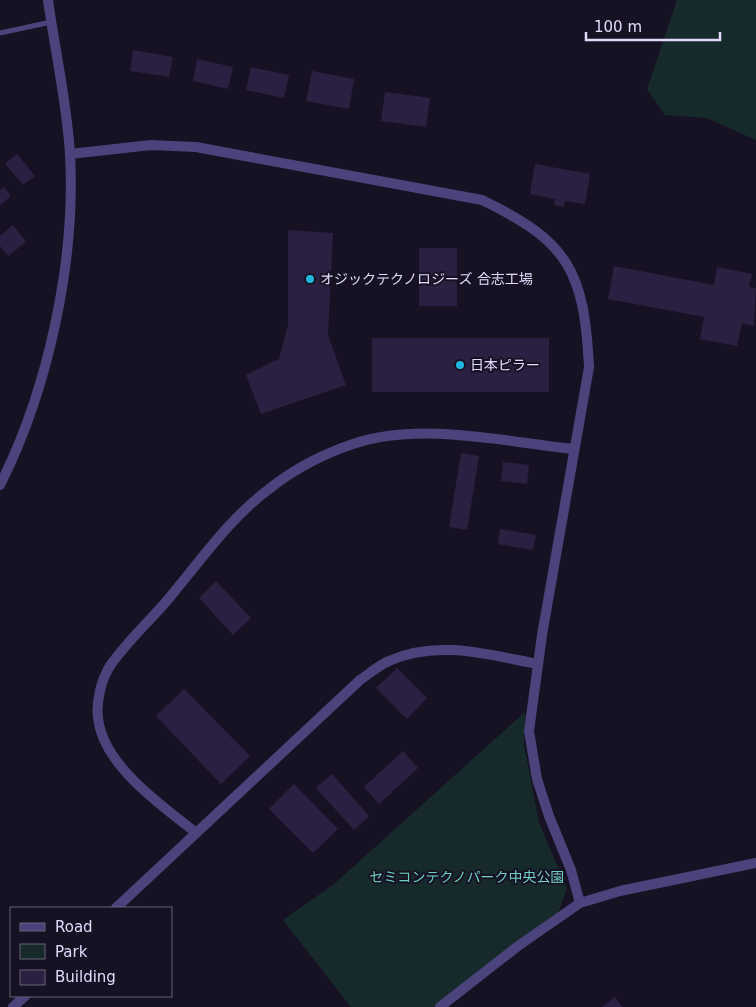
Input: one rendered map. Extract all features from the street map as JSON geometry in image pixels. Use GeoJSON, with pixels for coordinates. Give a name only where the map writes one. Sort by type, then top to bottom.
{"type":"FeatureCollection","features":[{"type":"Feature","properties":{"kind":"street"},"geometry":{"type":"LineString","coordinates":[[0,485],[23,436],[46,365],[59,301],[66,245],[70,154],[48,0]]}},
{"type":"Feature","properties":{"kind":"street"},"geometry":{"type":"LineString","coordinates":[[70,154],[151,145],[196,147],[482,200],[517,217],[545,237],[564,258],[580,291],[587,327],[589,367],[538,664],[529,731],[537,779],[549,816],[571,870],[580,903]]}},
{"type":"Feature","properties":{"kind":"street"},"geometry":{"type":"LineString","coordinates":[[195,832],[159,803],[118,763],[105,745],[98,718],[98,698],[109,667],[225,531],[268,489],[308,463],[354,443],[408,432],[456,434],[574,449]]}},
{"type":"Feature","properties":{"kind":"street"},"geometry":{"type":"LineString","coordinates":[[117,907],[195,832],[360,680],[388,661],[420,650],[460,650],[538,664]]}},
{"type":"Feature","properties":{"kind":"street"},"geometry":{"type":"LineString","coordinates":[[440,1007],[518,946],[580,903],[620,891],[756,863]]}},
{"type":"Feature","properties":{"kind":"street"},"geometry":{"type":"LineString","coordinates":[[13,1007],[24,997]]}},
{"type":"Feature","properties":{"kind":"lane"},"geometry":{"type":"LineString","coordinates":[[0,33],[51,22]]}},
{"type":"Feature","properties":{"kind":"green space"},"geometry":{"type":"Polygon","coordinates":[[[677,0],[756,0],[756,140],[707,118],[665,115],[647,89],[677,0]]]}},
{"type":"Feature","properties":{"kind":"green space","name":"セミコンテクノパーク中央公園"},"geometry":{"type":"Polygon","coordinates":[[[525,712],[524,745],[539,822],[567,889],[558,913],[435,1007],[351,1007],[283,920],[333,885],[525,712]]]}},
{"type":"Feature","properties":{"kind":"building"},"geometry":{"type":"Polygon","coordinates":[[[133,50],[173,57],[169,77],[130,71],[133,50]]]}},
{"type":"Feature","properties":{"kind":"building"},"geometry":{"type":"Polygon","coordinates":[[[197,59],[233,67],[228,89],[193,81],[197,59]]]}},
{"type":"Feature","properties":{"kind":"building"},"geometry":{"type":"Polygon","coordinates":[[[251,67],[289,75],[284,98],[246,90],[251,67]]]}},
{"type":"Feature","properties":{"kind":"building"},"geometry":{"type":"Polygon","coordinates":[[[312,71],[354,79],[349,109],[306,101],[312,71]]]}},
{"type":"Feature","properties":{"kind":"building"},"geometry":{"type":"Polygon","coordinates":[[[385,92],[430,98],[426,127],[381,121],[385,92]]]}},
{"type":"Feature","properties":{"kind":"building"},"geometry":{"type":"Polygon","coordinates":[[[17,154],[35,176],[23,185],[5,164],[17,154]]]}},
{"type":"Feature","properties":{"kind":"building"},"geometry":{"type":"Polygon","coordinates":[[[535,164],[590,174],[585,204],[565,201],[564,207],[554,205],[555,199],[530,194],[535,164]]]}},
{"type":"Feature","properties":{"kind":"building"},"geometry":{"type":"Polygon","coordinates":[[[4,187],[11,196],[0,205],[0,190],[4,187]]]}},
{"type":"Feature","properties":{"kind":"building"},"geometry":{"type":"Polygon","coordinates":[[[13,225],[26,242],[8,256],[0,246],[0,236],[13,225]]]}},
{"type":"Feature","properties":{"kind":"building","name":"オジックテクノロジーズ 合志工場"},"geometry":{"type":"Polygon","coordinates":[[[288,230],[333,233],[328,335],[346,385],[261,414],[246,375],[279,359],[288,325],[288,230]]]}},
{"type":"Feature","properties":{"kind":"building"},"geometry":{"type":"Polygon","coordinates":[[[419,248],[457,248],[457,306],[419,306],[419,248]]]}},
{"type":"Feature","properties":{"kind":"building"},"geometry":{"type":"Polygon","coordinates":[[[614,266],[714,285],[717,267],[752,274],[749,287],[756,288],[754,326],[742,323],[737,346],[700,339],[704,317],[608,299],[614,266]]]}},
{"type":"Feature","properties":{"kind":"building","name":"日本ピラー"},"geometry":{"type":"Polygon","coordinates":[[[372,338],[549,338],[549,392],[372,392],[372,338]]]}},
{"type":"Feature","properties":{"kind":"building"},"geometry":{"type":"Polygon","coordinates":[[[461,453],[479,456],[467,530],[449,527],[461,453]]]}},
{"type":"Feature","properties":{"kind":"building"},"geometry":{"type":"Polygon","coordinates":[[[503,462],[529,465],[527,484],[501,481],[503,462]]]}},
{"type":"Feature","properties":{"kind":"building"},"geometry":{"type":"Polygon","coordinates":[[[500,529],[536,535],[533,550],[498,544],[500,529]]]}},
{"type":"Feature","properties":{"kind":"building"},"geometry":{"type":"Polygon","coordinates":[[[216,581],[251,618],[233,635],[199,598],[216,581]]]}},
{"type":"Feature","properties":{"kind":"building"},"geometry":{"type":"Polygon","coordinates":[[[397,668],[427,698],[407,719],[376,688],[397,668]]]}},
{"type":"Feature","properties":{"kind":"building"},"geometry":{"type":"Polygon","coordinates":[[[184,689],[250,756],[221,784],[156,716],[184,689]]]}},
{"type":"Feature","properties":{"kind":"building"},"geometry":{"type":"Polygon","coordinates":[[[403,751],[418,768],[379,804],[364,787],[403,751]]]}},
{"type":"Feature","properties":{"kind":"building"},"geometry":{"type":"Polygon","coordinates":[[[332,774],[369,816],[354,830],[316,788],[332,774]]]}},
{"type":"Feature","properties":{"kind":"building"},"geometry":{"type":"Polygon","coordinates":[[[294,784],[338,829],[313,853],[269,809],[294,784]]]}},
{"type":"Feature","properties":{"kind":"building"},"geometry":{"type":"Polygon","coordinates":[[[615,997],[623,1007],[602,1007],[615,997]]]}},
{"type":"Feature","properties":{"kind":"place","name":"オジックテクノロジーズ 合志工場"},"geometry":{"type":"Point","coordinates":[310,279]}},
{"type":"Feature","properties":{"kind":"place","name":"日本ピラー"},"geometry":{"type":"Point","coordinates":[460,365]}}]}
